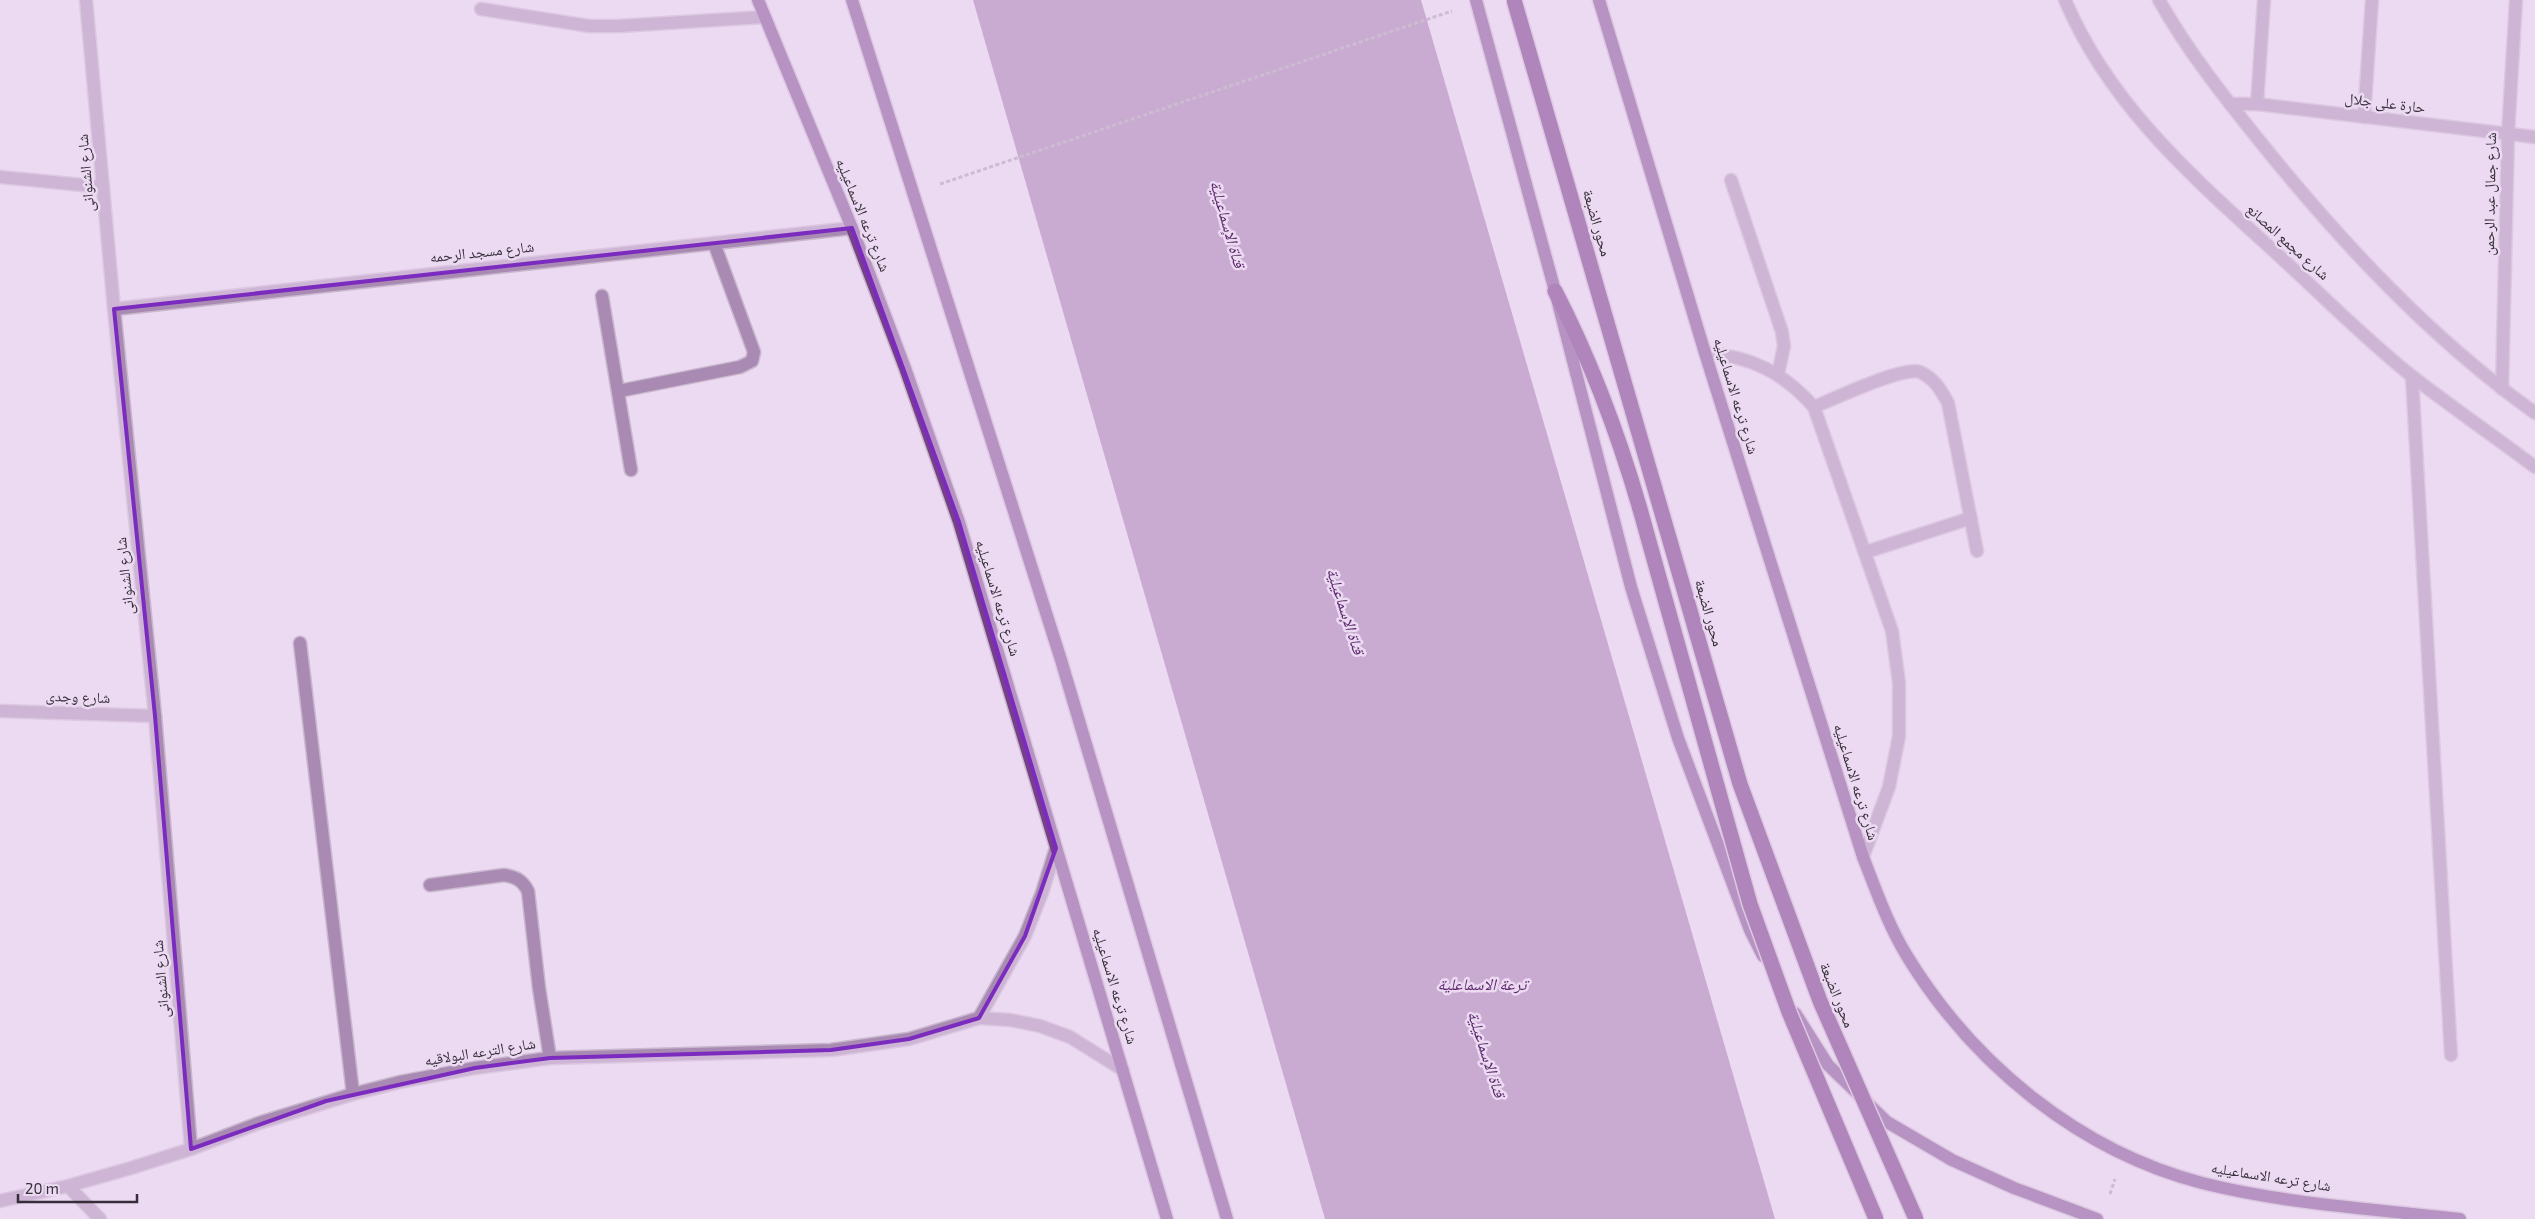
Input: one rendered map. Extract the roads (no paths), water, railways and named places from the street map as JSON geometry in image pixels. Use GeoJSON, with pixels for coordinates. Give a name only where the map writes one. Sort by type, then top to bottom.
{"type":"FeatureCollection","features":[{"type":"Feature","properties":{"kind":"highway","name":"محور الضبعة"},"geometry":{"type":"LineString","coordinates":[[1514,0],[1740,784],[1820,1001],[1865,1108],[1916,1219]]}},
{"type":"Feature","properties":{"kind":"highway"},"geometry":{"type":"LineString","coordinates":[[1555,291],[1576,332],[1609,410],[1640,509],[1750,904],[1789,1012],[1876,1219]]}},
{"type":"Feature","properties":{"kind":"main road","name":"شارع ترعه الاسماعيليه"},"geometry":{"type":"LineString","coordinates":[[758,0],[852,228],[905,368],[958,522],[1167,1219]]}},
{"type":"Feature","properties":{"kind":"main road"},"geometry":{"type":"LineString","coordinates":[[852,0],[1061,660],[1227,1219]]}},
{"type":"Feature","properties":{"kind":"main road"},"geometry":{"type":"LineString","coordinates":[[1476,0],[1555,291],[1631,587],[1678,738],[1750,930],[1785,998],[1828,1065],[1887,1122],[1952,1160],[2014,1188],[2097,1219]]}},
{"type":"Feature","properties":{"kind":"main road","name":"شارع ترعه الاسماعيليه"},"geometry":{"type":"LineString","coordinates":[[1598,0],[1705,353],[1863,857],[1882,908],[1907,956],[1937,1001],[1972,1043],[2011,1080],[2054,1114],[2100,1142],[2149,1165],[2201,1182],[2254,1194],[2460,1219]]}},
{"type":"Feature","properties":{"kind":"street","name":"شارع الشنوانى"},"geometry":{"type":"LineString","coordinates":[[86,0],[114,309],[156,716],[191,1149]]}},
{"type":"Feature","properties":{"kind":"street","name":"شارع مجمع المصانع"},"geometry":{"type":"LineString","coordinates":[[2065,0],[2091,52],[2122,99],[2157,142],[2197,181],[2412,377],[2535,467]]}},
{"type":"Feature","properties":{"kind":"street"},"geometry":{"type":"LineString","coordinates":[[2159,0],[2177,32],[2230,104],[2290,179],[2355,252],[2422,320],[2502,389],[2535,413]]}},
{"type":"Feature","properties":{"kind":"street"},"geometry":{"type":"LineString","coordinates":[[2257,104],[2264,0]]}},
{"type":"Feature","properties":{"kind":"street"},"geometry":{"type":"LineString","coordinates":[[2364,117],[2372,0]]}},
{"type":"Feature","properties":{"kind":"street","name":"شارع جمال عبد الرحمن"},"geometry":{"type":"LineString","coordinates":[[2502,389],[2508,134],[2516,0]]}},
{"type":"Feature","properties":{"kind":"street"},"geometry":{"type":"LineString","coordinates":[[481,9],[590,26],[764,17]]}},
{"type":"Feature","properties":{"kind":"street","name":"حارة على جلال"},"geometry":{"type":"LineString","coordinates":[[2230,104],[2257,104],[2535,137]]}},
{"type":"Feature","properties":{"kind":"street"},"geometry":{"type":"LineString","coordinates":[[0,177],[103,187]]}},
{"type":"Feature","properties":{"kind":"street"},"geometry":{"type":"LineString","coordinates":[[1732,180],[1782,332],[1784,346],[1778,374]]}},
{"type":"Feature","properties":{"kind":"street","name":"شارع مسجد الرحمه"},"geometry":{"type":"LineString","coordinates":[[114,309],[852,228]]}},
{"type":"Feature","properties":{"kind":"street"},"geometry":{"type":"LineString","coordinates":[[618,392],[740,367],[752,361],[754,352],[714,243]]}},
{"type":"Feature","properties":{"kind":"street"},"geometry":{"type":"LineString","coordinates":[[602,296],[632,470]]}},
{"type":"Feature","properties":{"kind":"street"},"geometry":{"type":"LineString","coordinates":[[1705,353],[1744,358],[1778,374],[1814,407],[1892,631],[1900,683],[1899,736],[1889,787],[1863,857]]}},
{"type":"Feature","properties":{"kind":"street"},"geometry":{"type":"LineString","coordinates":[[1814,407],[1899,372],[1919,372],[1936,383],[1948,403],[1977,551]]}},
{"type":"Feature","properties":{"kind":"street"},"geometry":{"type":"LineString","coordinates":[[2412,377],[2451,1055]]}},
{"type":"Feature","properties":{"kind":"street"},"geometry":{"type":"LineString","coordinates":[[1866,552],[1971,518]]}},
{"type":"Feature","properties":{"kind":"street"},"geometry":{"type":"LineString","coordinates":[[300,643],[353,1094]]}},
{"type":"Feature","properties":{"kind":"street","name":"شارع وجدى"},"geometry":{"type":"LineString","coordinates":[[0,711],[156,716]]}},
{"type":"Feature","properties":{"kind":"street"},"geometry":{"type":"LineString","coordinates":[[978,1018],[1025,936],[1042,893],[1056,848]]}},
{"type":"Feature","properties":{"kind":"street"},"geometry":{"type":"LineString","coordinates":[[430,884],[504,875],[514,876],[523,882],[528,891],[539,988],[550,1058]]}},
{"type":"Feature","properties":{"kind":"street","name":"شارع الترعه البولاقيه"},"geometry":{"type":"LineString","coordinates":[[0,1201],[68,1186],[191,1149],[259,1123],[353,1094],[400,1082],[474,1068],[550,1058],[831,1050],[909,1039],[978,1018],[1010,1020],[1048,1028],[1070,1036],[1123,1070]]}},
{"type":"Feature","properties":{"kind":"street"},"geometry":{"type":"LineString","coordinates":[[68,1186],[100,1219]]}},
{"type":"Feature","properties":{"kind":"water","name":"ترعة الاسماعلية"},"geometry":{"type":"Polygon","coordinates":[[[973,0],[1421,0],[1775,1219],[1325,1219],[973,0]]]}},
{"type":"Feature","properties":{"kind":"water label","name":"قناة الإسماعيلية"},"geometry":{"type":"Point","coordinates":[1228,224]}},
{"type":"Feature","properties":{"kind":"water label","name":"قناة الإسماعيلية"},"geometry":{"type":"Point","coordinates":[1346,611]}},
{"type":"Feature","properties":{"kind":"water label","name":"قناة الإسماعيلية"},"geometry":{"type":"Point","coordinates":[1487,1054]}}]}
